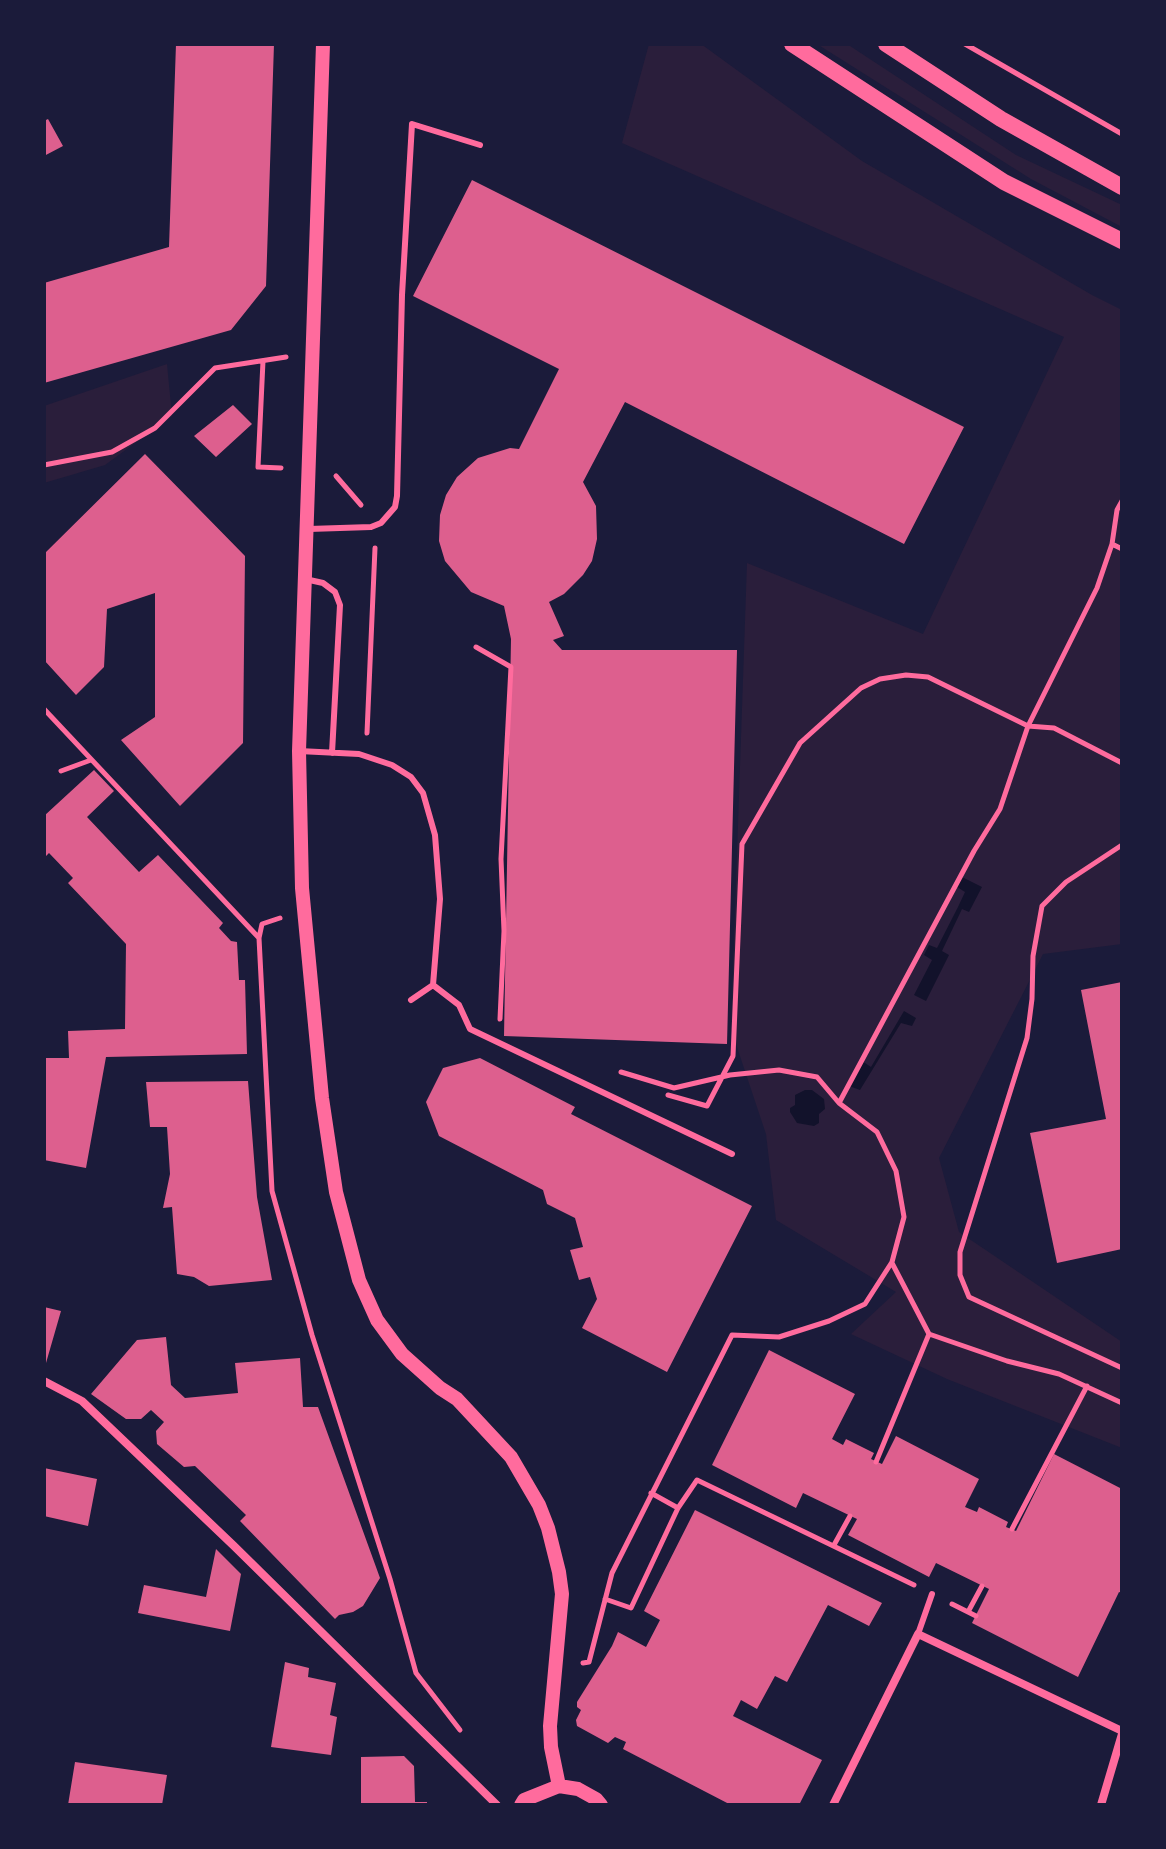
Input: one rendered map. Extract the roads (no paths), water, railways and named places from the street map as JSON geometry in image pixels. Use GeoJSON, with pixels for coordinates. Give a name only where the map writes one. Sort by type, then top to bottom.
{"type":"FeatureCollection","features":[{"type":"Feature","properties":{"kind":"main road"},"geometry":{"type":"LineString","coordinates":[[792,44],[1004,182],[1122,241]]}},
{"type":"Feature","properties":{"kind":"main road"},"geometry":{"type":"LineString","coordinates":[[886,44],[1001,119],[1122,187]]}},
{"type":"Feature","properties":{"kind":"street"},"geometry":{"type":"LineString","coordinates":[[323,44],[299,751],[302,888],[322,1098],[336,1192],[356,1269],[377,1320],[388,1339],[417,1370],[457,1399],[511,1457],[539,1505],[555,1549],[562,1613],[554,1663],[551,1747],[559,1786]]}},
{"type":"Feature","properties":{"kind":"street"},"geometry":{"type":"LineString","coordinates":[[44,1381],[82,1401],[497,1805]]}},
{"type":"Feature","properties":{"kind":"street"},"geometry":{"type":"LineString","coordinates":[[833,1805],[918,1634],[1122,1733],[1101,1805]]}},
{"type":"Feature","properties":{"kind":"street"},"geometry":{"type":"LineString","coordinates":[[521,1805],[524,1800],[559,1786],[578,1789],[601,1805]]}},
{"type":"Feature","properties":{"kind":"lane"},"geometry":{"type":"LineString","coordinates":[[305,529],[371,527],[389,516],[395,507],[412,124],[480,145]]}},
{"type":"Feature","properties":{"kind":"lane"},"geometry":{"type":"LineString","coordinates":[[304,578],[323,583],[335,592],[340,605],[332,753]]}},
{"type":"Feature","properties":{"kind":"lane"},"geometry":{"type":"LineString","coordinates":[[299,751],[359,754],[392,765],[411,777],[423,793],[435,835],[440,899],[433,985]]}},
{"type":"Feature","properties":{"kind":"lane"},"geometry":{"type":"LineString","coordinates":[[411,1000],[433,985]]}},
{"type":"Feature","properties":{"kind":"lane"},"geometry":{"type":"LineString","coordinates":[[433,985],[459,1005],[470,1029],[732,1154]]}},
{"type":"Feature","properties":{"kind":"lane"},"geometry":{"type":"LineString","coordinates":[[918,1634],[932,1594]]}}]}
